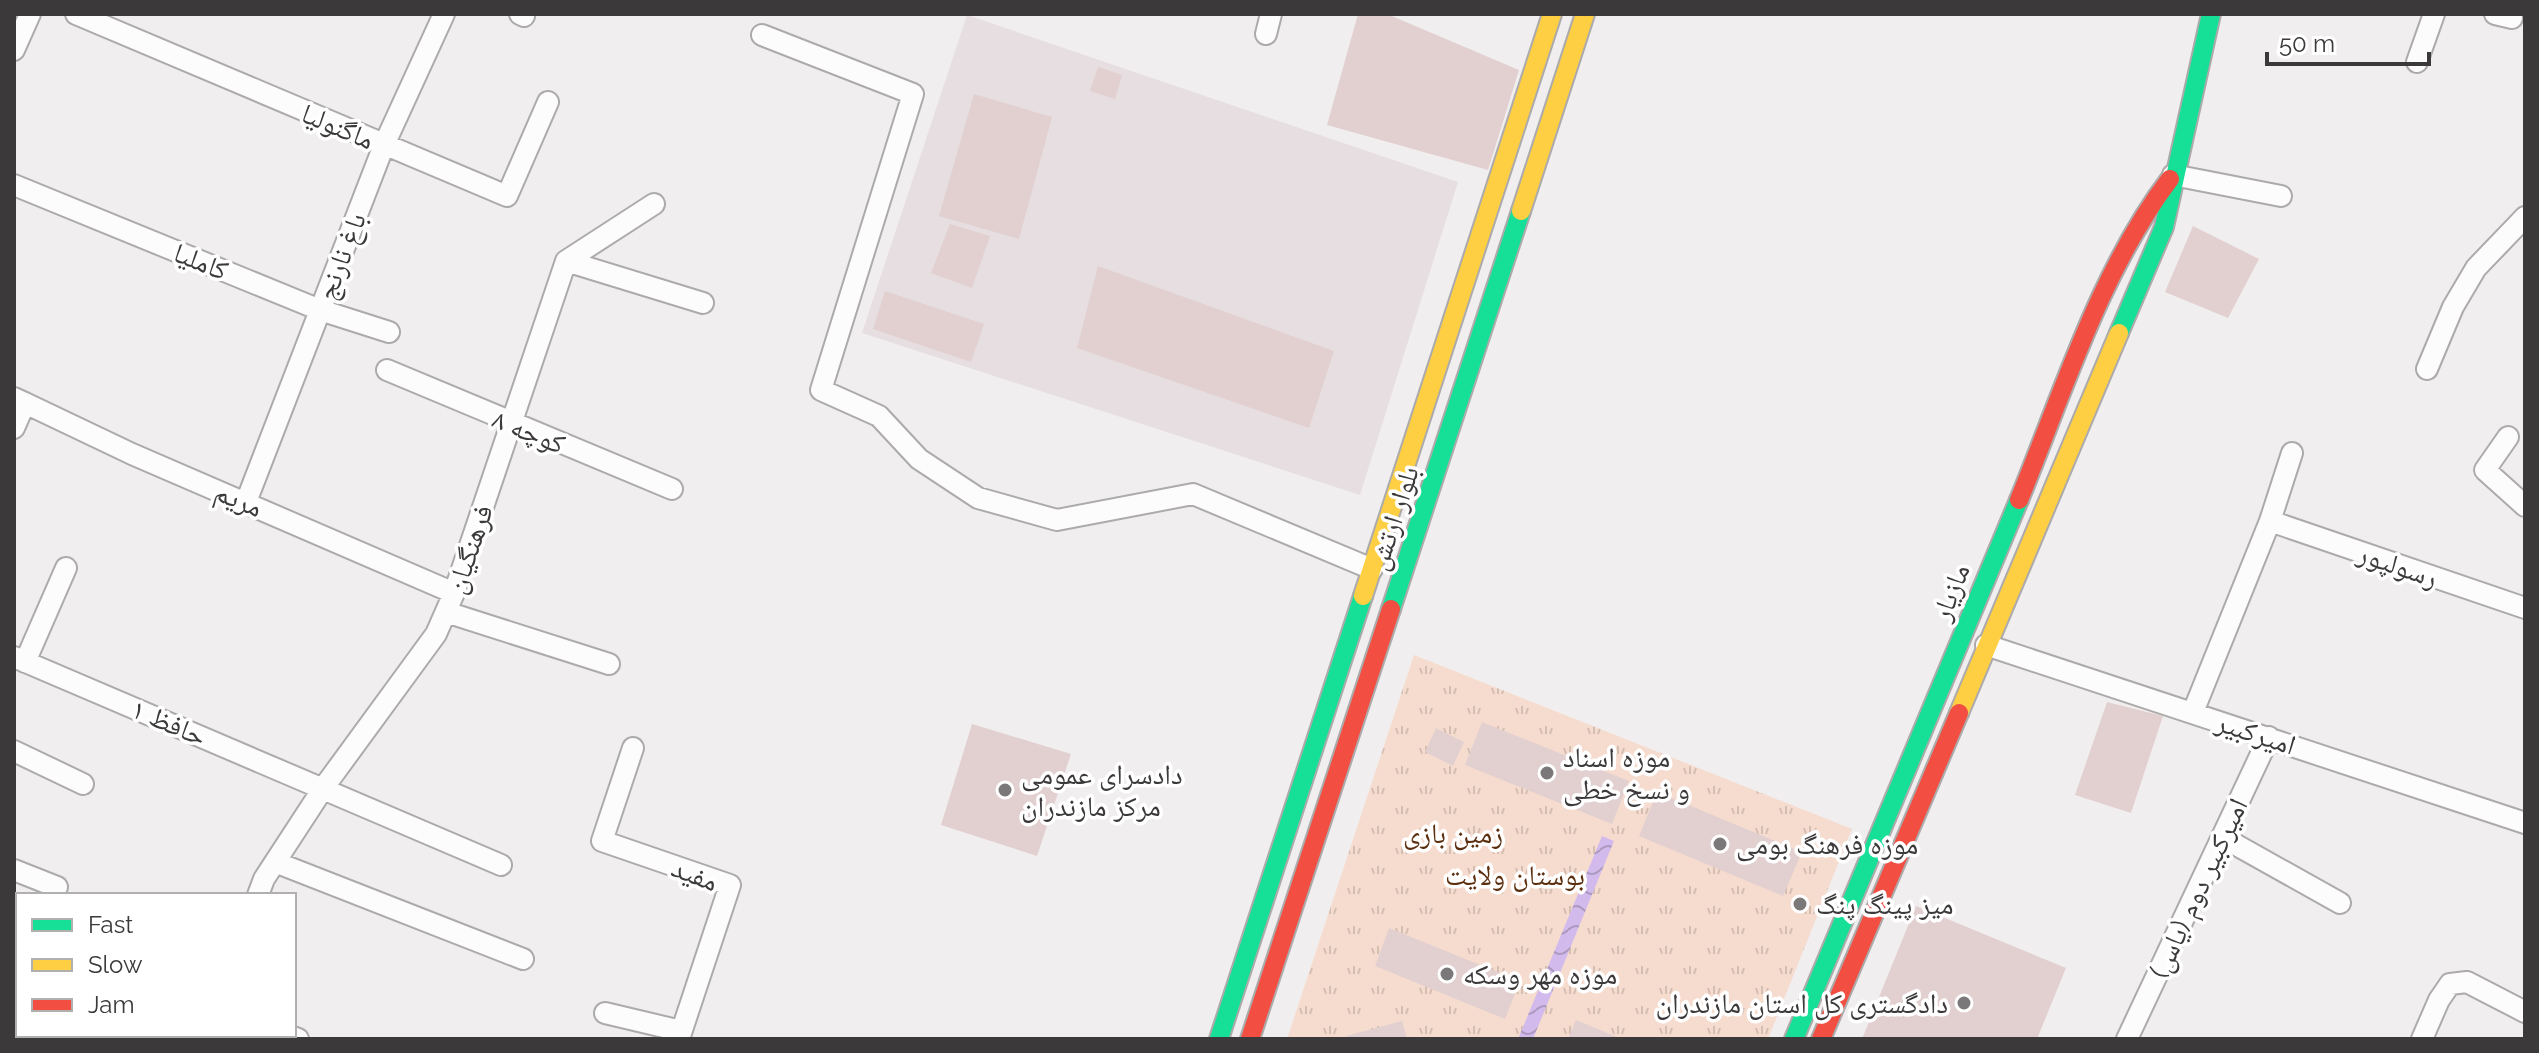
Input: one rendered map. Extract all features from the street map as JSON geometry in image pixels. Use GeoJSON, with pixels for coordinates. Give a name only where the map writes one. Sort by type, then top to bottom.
{"type":"FeatureCollection","features":[{"type":"Feature","properties":{"kind":"main road","name":"بلوار ارتش"},"geometry":{"type":"LineString","coordinates":[[1219,1039],[1552,14]]}},
{"type":"Feature","properties":{"kind":"main road","name":"بلوار ارتش"},"geometry":{"type":"LineString","coordinates":[[1250,1039],[1452,430],[1585,14]]}},
{"type":"Feature","properties":{"kind":"main road","name":"مازیار"},"geometry":{"type":"LineString","coordinates":[[1821,1039],[2164,227],[2173,175],[2211,14]]}},
{"type":"Feature","properties":{"kind":"main road","name":"مازیار"},"geometry":{"type":"LineString","coordinates":[[1794,1039],[2026,480],[2132,234],[2173,175]]}},
{"type":"Feature","properties":{"kind":"main road"},"geometry":{"type":"LineString","coordinates":[[2132,234],[2148,230],[2155,238],[2156,246]]}},
{"type":"Feature","properties":{"kind":"main road"},"geometry":{"type":"LineString","coordinates":[[1421,420],[1452,430]]}},
{"type":"Feature","properties":{"kind":"main road"},"geometry":{"type":"LineString","coordinates":[[1372,569],[1402,579]]}},
{"type":"Feature","properties":{"kind":"main road"},"geometry":{"type":"LineString","coordinates":[[1876,843],[1900,851]]}},
{"type":"Feature","properties":{"kind":"street"},"geometry":{"type":"LineString","coordinates":[[14,50],[30,14]]}},
{"type":"Feature","properties":{"kind":"street","name":"ماگنولیا"},"geometry":{"type":"LineString","coordinates":[[76,14],[507,196],[548,102]]}},
{"type":"Feature","properties":{"kind":"street","name":"باغ نارنج"},"geometry":{"type":"LineString","coordinates":[[246,502],[384,145],[444,14]]}},
{"type":"Feature","properties":{"kind":"street"},"geometry":{"type":"LineString","coordinates":[[2417,62],[2434,14]]}},
{"type":"Feature","properties":{"kind":"street"},"geometry":{"type":"LineString","coordinates":[[762,35],[913,94],[821,390],[879,416],[919,459],[978,498],[1057,520],[1193,494],[1372,569]]}},
{"type":"Feature","properties":{"kind":"street"},"geometry":{"type":"LineString","coordinates":[[2173,175],[2281,196]]}},
{"type":"Feature","properties":{"kind":"street","name":"کاملیا"},"geometry":{"type":"LineString","coordinates":[[14,185],[320,310],[389,332]]}},
{"type":"Feature","properties":{"kind":"street"},"geometry":{"type":"LineString","coordinates":[[566,261],[654,204]]}},
{"type":"Feature","properties":{"kind":"street"},"geometry":{"type":"LineString","coordinates":[[2427,369],[2453,307],[2476,268],[2525,217]]}},
{"type":"Feature","properties":{"kind":"street"},"geometry":{"type":"LineString","coordinates":[[566,261],[703,303]]}},
{"type":"Feature","properties":{"kind":"street","name":"فرهنگیان"},"geometry":{"type":"LineString","coordinates":[[259,893],[275,862],[324,787],[436,634],[450,603],[566,261]]}},
{"type":"Feature","properties":{"kind":"street","name":"کوچه ۸"},"geometry":{"type":"LineString","coordinates":[[387,370],[672,489]]}},
{"type":"Feature","properties":{"kind":"street"},"geometry":{"type":"LineString","coordinates":[[14,428],[20,400]]}},
{"type":"Feature","properties":{"kind":"street","name":"مریم"},"geometry":{"type":"LineString","coordinates":[[20,400],[132,454],[246,502],[450,603],[609,664]]}},
{"type":"Feature","properties":{"kind":"street"},"geometry":{"type":"LineString","coordinates":[[2508,437],[2485,470],[2525,506]]}},
{"type":"Feature","properties":{"kind":"street"},"geometry":{"type":"LineString","coordinates":[[2193,712],[2270,521],[2292,453]]}},
{"type":"Feature","properties":{"kind":"street","name":"رسولپور"},"geometry":{"type":"LineString","coordinates":[[2270,521],[2525,608]]}},
{"type":"Feature","properties":{"kind":"street"},"geometry":{"type":"LineString","coordinates":[[20,659],[66,568]]}},
{"type":"Feature","properties":{"kind":"street","name":"امیرکبیر"},"geometry":{"type":"LineString","coordinates":[[1986,645],[2525,823]]}},
{"type":"Feature","properties":{"kind":"street","name":"حافظ ۱"},"geometry":{"type":"LineString","coordinates":[[20,659],[501,865]]}},
{"type":"Feature","properties":{"kind":"street","name":"امیرکبیر دوم (یاس)"},"geometry":{"type":"LineString","coordinates":[[2127,1039],[2269,737]]}},
{"type":"Feature","properties":{"kind":"street","name":"مفید"},"geometry":{"type":"LineString","coordinates":[[633,748],[602,841],[730,885],[680,1035]]}},
{"type":"Feature","properties":{"kind":"street"},"geometry":{"type":"LineString","coordinates":[[14,751],[83,784]]}},
{"type":"Feature","properties":{"kind":"street"},"geometry":{"type":"LineString","coordinates":[[2222,837],[2340,903]]}},
{"type":"Feature","properties":{"kind":"street"},"geometry":{"type":"LineString","coordinates":[[275,862],[523,959]]}},
{"type":"Feature","properties":{"kind":"street"},"geometry":{"type":"LineString","coordinates":[[14,870],[57,887]]}},
{"type":"Feature","properties":{"kind":"street"},"geometry":{"type":"LineString","coordinates":[[2422,1039],[2439,1000],[2450,984],[2467,982],[2525,1012]]}},
{"type":"Feature","properties":{"kind":"street"},"geometry":{"type":"LineString","coordinates":[[605,1013],[680,1035]]}},
{"type":"Feature","properties":{"kind":"shaded area"},"geometry":{"type":"Polygon","coordinates":[[[967,15],[1458,182],[1360,495],[862,333],[967,15]]]}},
{"type":"Feature","properties":{"kind":"green space","name":"بوستان ولایت"},"geometry":{"type":"Polygon","coordinates":[[[1414,655],[1852,829],[1768,1039],[1287,1039],[1414,655]]]}},
{"type":"Feature","properties":{"kind":"water"},"geometry":{"type":"Polygon","coordinates":[[[1602,836],[1614,841],[1533,1039],[1518,1039],[1602,836]]]}},
{"type":"Feature","properties":{"kind":"building"},"geometry":{"type":"Polygon","coordinates":[[[1358,14],[1387,14],[1519,70],[1488,170],[1327,125],[1358,14]]]}},
{"type":"Feature","properties":{"kind":"building"},"geometry":{"type":"Polygon","coordinates":[[[1098,67],[1122,75],[1115,99],[1090,91],[1098,67]]]}},
{"type":"Feature","properties":{"kind":"building"},"geometry":{"type":"Polygon","coordinates":[[[974,94],[1052,117],[1019,239],[939,216],[974,94]]]}},
{"type":"Feature","properties":{"kind":"building"},"geometry":{"type":"Polygon","coordinates":[[[950,224],[990,236],[972,288],[931,273],[950,224]]]}},
{"type":"Feature","properties":{"kind":"building"},"geometry":{"type":"Polygon","coordinates":[[[2193,226],[2259,259],[2228,318],[2165,292],[2193,226]]]}},
{"type":"Feature","properties":{"kind":"building"},"geometry":{"type":"Polygon","coordinates":[[[1098,266],[1334,351],[1309,428],[1077,348],[1098,266]]]}},
{"type":"Feature","properties":{"kind":"building"},"geometry":{"type":"Polygon","coordinates":[[[885,291],[984,324],[971,362],[873,329],[885,291]]]}},
{"type":"Feature","properties":{"kind":"building"},"geometry":{"type":"Polygon","coordinates":[[[2107,702],[2163,716],[2131,813],[2075,795],[2107,702]]]}},
{"type":"Feature","properties":{"kind":"building","name":"موزه اسناد و نسخ خطی"},"geometry":{"type":"Polygon","coordinates":[[[1482,722],[1629,781],[1612,824],[1465,765],[1482,722]]]}},
{"type":"Feature","properties":{"kind":"building","name":"دادسرای عمومی مرکز مازندران"},"geometry":{"type":"Polygon","coordinates":[[[972,724],[1071,754],[1037,856],[941,825],[972,724]]]}},
{"type":"Feature","properties":{"kind":"building"},"geometry":{"type":"Polygon","coordinates":[[[1436,728],[1464,742],[1453,766],[1425,752],[1436,728]]]}},
{"type":"Feature","properties":{"kind":"building","name":"موزه فرهنگ بومی"},"geometry":{"type":"Polygon","coordinates":[[[1657,792],[1802,852],[1783,896],[1639,836],[1657,792]]]}},
{"type":"Feature","properties":{"kind":"building","name":"دادگستری کل استان مازندران"},"geometry":{"type":"Polygon","coordinates":[[[1916,906],[2066,968],[2037,1039],[1862,1039],[1916,906]]]}},
{"type":"Feature","properties":{"kind":"building","name":"موزه مهر وسکه"},"geometry":{"type":"Polygon","coordinates":[[[1389,928],[1520,981],[1505,1019],[1375,966],[1389,928]]]}},
{"type":"Feature","properties":{"kind":"building"},"geometry":{"type":"Polygon","coordinates":[[[1576,1020],[1622,1039],[1568,1039],[1576,1020]]]}},
{"type":"Feature","properties":{"kind":"building"},"geometry":{"type":"Polygon","coordinates":[[[1402,1021],[1407,1039],[1347,1039],[1346,1036],[1402,1021]]]}},
{"type":"Feature","properties":{"kind":"building"},"geometry":{"type":"Polygon","coordinates":[[[79,1037],[83,1039],[24,1039],[79,1037]]]}},
{"type":"Feature","properties":{"kind":"traffic: fast"},"geometry":{"type":"LineString","coordinates":[[2119,333],[2164,227],[2211,14]]}},
{"type":"Feature","properties":{"kind":"traffic: fast"},"geometry":{"type":"LineString","coordinates":[[1391,609],[1521,211]]}},
{"type":"Feature","properties":{"kind":"traffic: fast"},"geometry":{"type":"LineString","coordinates":[[1794,1039],[2019,500]]}},
{"type":"Feature","properties":{"kind":"traffic: fast"},"geometry":{"type":"LineString","coordinates":[[1219,1039],[1363,596]]}},
{"type":"Feature","properties":{"kind":"traffic: slow"},"geometry":{"type":"LineString","coordinates":[[1363,596],[1552,14]]}},
{"type":"Feature","properties":{"kind":"traffic: slow"},"geometry":{"type":"LineString","coordinates":[[1521,211],[1585,14]]}},
{"type":"Feature","properties":{"kind":"traffic: slow"},"geometry":{"type":"LineString","coordinates":[[1959,713],[2119,333]]}},
{"type":"Feature","properties":{"kind":"traffic: jam"},"geometry":{"type":"LineString","coordinates":[[2019,500],[2103,293],[2145,215],[2170,179]]}},
{"type":"Feature","properties":{"kind":"traffic: jam"},"geometry":{"type":"LineString","coordinates":[[1250,1039],[1391,609]]}},
{"type":"Feature","properties":{"kind":"traffic: jam"},"geometry":{"type":"LineString","coordinates":[[1821,1039],[1959,713]]}},
{"type":"Feature","properties":{"kind":"place","name":"موزه اسناد و نسخ خطی"},"geometry":{"type":"Point","coordinates":[1547,773]}},
{"type":"Feature","properties":{"kind":"place","name":"دادسرای عمومی مرکز مازندران"},"geometry":{"type":"Point","coordinates":[1005,790]}},
{"type":"Feature","properties":{"kind":"place","name":"موزه فرهنگ بومی"},"geometry":{"type":"Point","coordinates":[1720,844]}},
{"type":"Feature","properties":{"kind":"place","name":"میز پینگ پنگ"},"geometry":{"type":"Point","coordinates":[1800,904]}},
{"type":"Feature","properties":{"kind":"place","name":"موزه مهر وسکه"},"geometry":{"type":"Point","coordinates":[1447,974]}},
{"type":"Feature","properties":{"kind":"place","name":"دادگستری کل استان مازندران"},"geometry":{"type":"Point","coordinates":[1964,1003]}},
{"type":"Feature","properties":{"kind":"park label","name":"زمین بازی"},"geometry":{"type":"Point","coordinates":[1453,833]}}]}
